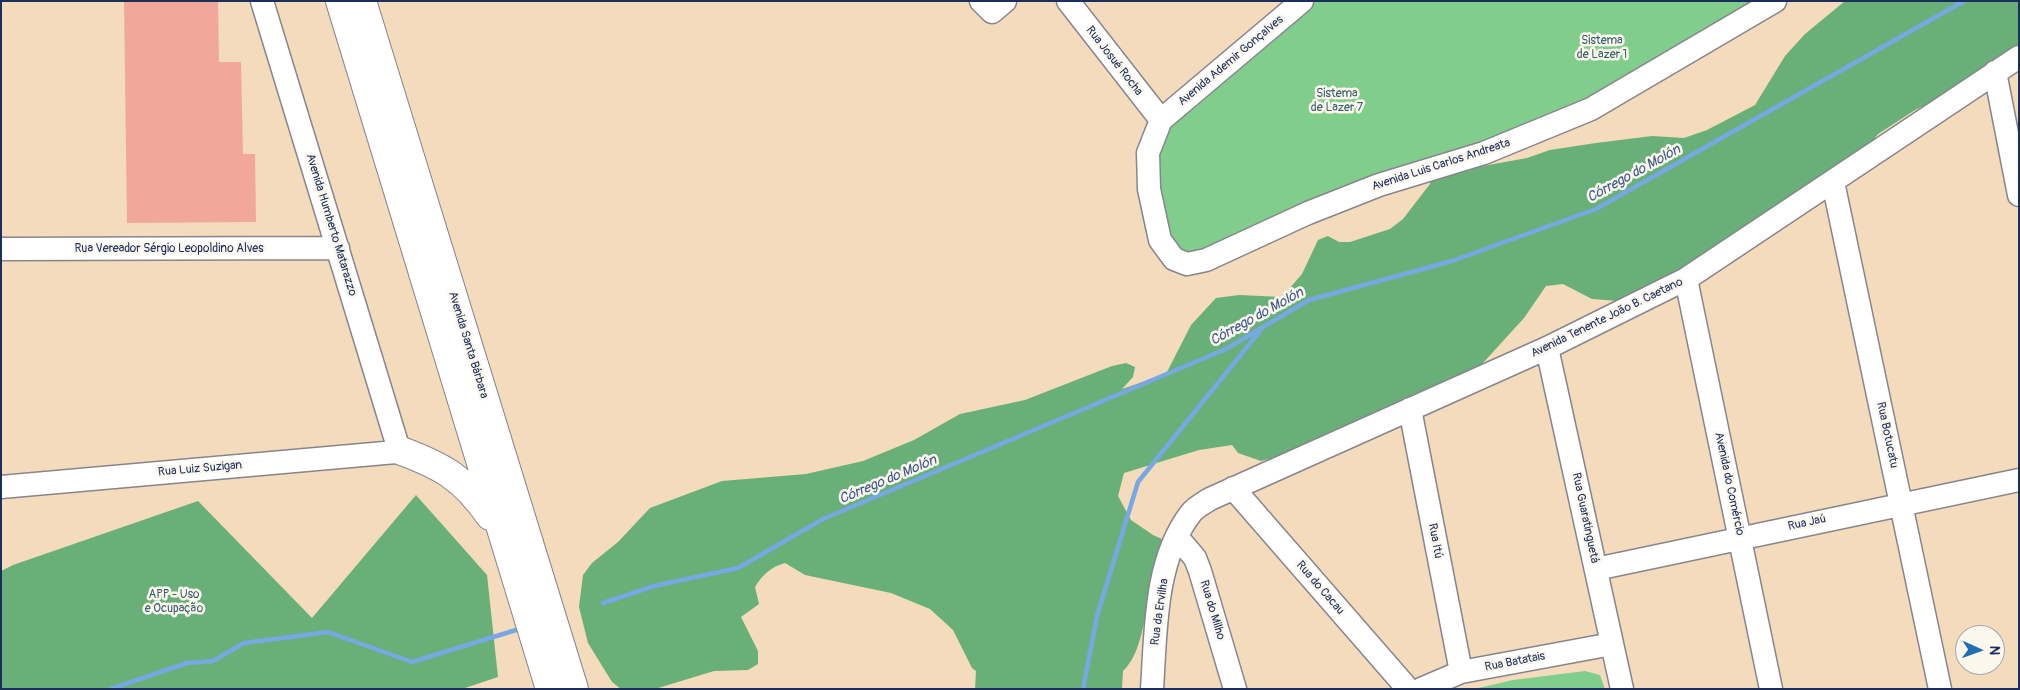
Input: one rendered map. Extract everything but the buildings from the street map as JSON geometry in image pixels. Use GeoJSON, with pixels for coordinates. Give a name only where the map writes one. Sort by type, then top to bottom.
{"type":"FeatureCollection","features":[{"type":"Feature","properties":{"kind":"main road","name":"Avenida Santa Bárbara"},"geometry":{"type":"LineString","coordinates":[[340,1],[502,532],[545,682]]}},
{"type":"Feature","properties":{"kind":"main road","name":"Avenida Santa Bárbara"},"geometry":{"type":"LineString","coordinates":[[362,1],[574,689]]}},
{"type":"Feature","properties":{"kind":"main road"},"geometry":{"type":"LineString","coordinates":[[399,450],[442,468],[461,480],[478,498],[502,532]]}},
{"type":"Feature","properties":{"kind":"street","name":"Avenida Humberto Matarazzo"},"geometry":{"type":"LineString","coordinates":[[262,1],[399,450]]}},
{"type":"Feature","properties":{"kind":"street","name":"Rua Josué Rocha"},"geometry":{"type":"LineString","coordinates":[[1068,1],[1161,120]]}},
{"type":"Feature","properties":{"kind":"street","name":"Avenida Ademir Gonçalves"},"geometry":{"type":"LineString","coordinates":[[1161,120],[1302,1]]}},
{"type":"Feature","properties":{"kind":"street","name":"Avenida Luis Carlos Andreata"},"geometry":{"type":"LineString","coordinates":[[1161,120],[1148,153],[1148,189],[1160,240],[1174,259],[1188,264],[1206,260],[1317,209],[1379,185],[1484,154],[1591,109],[1775,1]]}},
{"type":"Feature","properties":{"kind":"street","name":"Avenida Tenente João B. Caetano"},"geometry":{"type":"LineString","coordinates":[[1177,537],[1192,512],[1210,499],[1547,348],[1686,279],[2019,57]]}},
{"type":"Feature","properties":{"kind":"street"},"geometry":{"type":"LineString","coordinates":[[1995,72],[2019,195]]}},
{"type":"Feature","properties":{"kind":"street","name":"Rua Botucatu"},"geometry":{"type":"LineString","coordinates":[[1833,182],[1940,689]]}},
{"type":"Feature","properties":{"kind":"street","name":"Rua Vereador Sérgio Leopoldino Alves"},"geometry":{"type":"LineString","coordinates":[[1,249],[338,248]]}},
{"type":"Feature","properties":{"kind":"street","name":"Avenida do Comércio"},"geometry":{"type":"LineString","coordinates":[[1686,279],[1771,689]]}},
{"type":"Feature","properties":{"kind":"street","name":"Rua Guaratinguetá"},"geometry":{"type":"LineString","coordinates":[[1547,348],[1622,689]]}},
{"type":"Feature","properties":{"kind":"street","name":"Rua Itú"},"geometry":{"type":"LineString","coordinates":[[1410,409],[1461,672]]}},
{"type":"Feature","properties":{"kind":"street","name":"Rua Luiz Suzigan"},"geometry":{"type":"LineString","coordinates":[[1,487],[396,452],[399,450]]}},
{"type":"Feature","properties":{"kind":"street","name":"Rua Jaú"},"geometry":{"type":"LineString","coordinates":[[1596,569],[1901,503],[2019,480]]}},
{"type":"Feature","properties":{"kind":"street","name":"Rua do Cacau"},"geometry":{"type":"LineString","coordinates":[[1233,488],[1408,689]]}},
{"type":"Feature","properties":{"kind":"street","name":"Rua da Ervilha"},"geometry":{"type":"LineString","coordinates":[[1152,689],[1159,602],[1167,565],[1177,537]]}},
{"type":"Feature","properties":{"kind":"street","name":"Rua do Milho"},"geometry":{"type":"LineString","coordinates":[[1177,537],[1195,558],[1200,571],[1235,689]]}},
{"type":"Feature","properties":{"kind":"street","name":"Rua Batatais"},"geometry":{"type":"LineString","coordinates":[[1421,689],[1461,672],[1612,644]]}},
{"type":"Feature","properties":{"kind":"green space","name":"Sistema de Lazer 7"},"geometry":{"type":"Polygon","coordinates":[[[1302,1],[1775,1],[1591,109],[1246,242],[1174,259],[1149,189],[1161,120],[1302,1]]]}},
{"type":"Feature","properties":{"kind":"green space"},"geometry":{"type":"Polygon","coordinates":[[[1845,1],[2019,1],[2019,48],[1962,88],[1915,110],[1878,134],[1850,168],[1755,236],[1618,301],[1592,299],[1563,284],[1546,286],[1524,318],[1472,375],[1329,443],[1261,461],[1238,453],[1232,445],[1199,450],[1124,473],[1118,496],[1131,520],[1153,535],[1175,545],[1150,602],[1134,656],[1123,671],[1122,689],[975,689],[976,671],[972,668],[953,630],[930,609],[891,593],[805,575],[785,563],[771,569],[761,578],[755,587],[759,604],[741,617],[758,651],[758,664],[748,670],[714,671],[655,689],[621,689],[612,682],[588,643],[579,607],[583,575],[592,563],[618,542],[650,508],[722,481],[806,474],[863,461],[914,440],[960,414],[1025,400],[1112,366],[1126,363],[1135,367],[1133,377],[1122,389],[1166,374],[1191,325],[1216,298],[1239,295],[1282,297],[1302,274],[1318,240],[1328,236],[1339,242],[1350,242],[1390,229],[1403,219],[1430,184],[1431,172],[1466,169],[1527,158],[1550,150],[1596,143],[1652,136],[1684,138],[1707,130],[1755,105],[1785,56],[1805,34],[1845,1]]]}},
{"type":"Feature","properties":{"kind":"green space","name":"APP - Uso e Ocupação"},"geometry":{"type":"Polygon","coordinates":[[[416,495],[487,575],[498,677],[462,689],[1,689],[1,571],[13,565],[198,501],[312,618],[416,495]]]}},
{"type":"Feature","properties":{"kind":"green space"},"geometry":{"type":"Polygon","coordinates":[[[1585,671],[1600,675],[1605,689],[1474,689],[1513,680],[1585,671]]]}},
{"type":"Feature","properties":{"kind":"waterway","name":"Córrego do Molón"},"geometry":{"type":"LineString","coordinates":[[603,603],[654,586],[738,568],[823,519],[1226,349],[1309,300],[1452,261],[1596,209],[1964,1]]}},
{"type":"Feature","properties":{"kind":"waterway"},"geometry":{"type":"LineString","coordinates":[[1083,689],[1097,616],[1138,482],[1260,331]]}},
{"type":"Feature","properties":{"kind":"waterway"},"geometry":{"type":"LineString","coordinates":[[111,689],[187,663],[213,661],[244,643],[328,632],[412,662],[516,630]]}},
{"type":"Feature","properties":{"kind":"park label","name":"Sistema de Lazer 1"},"geometry":{"type":"Point","coordinates":[1602,48]}}]}
